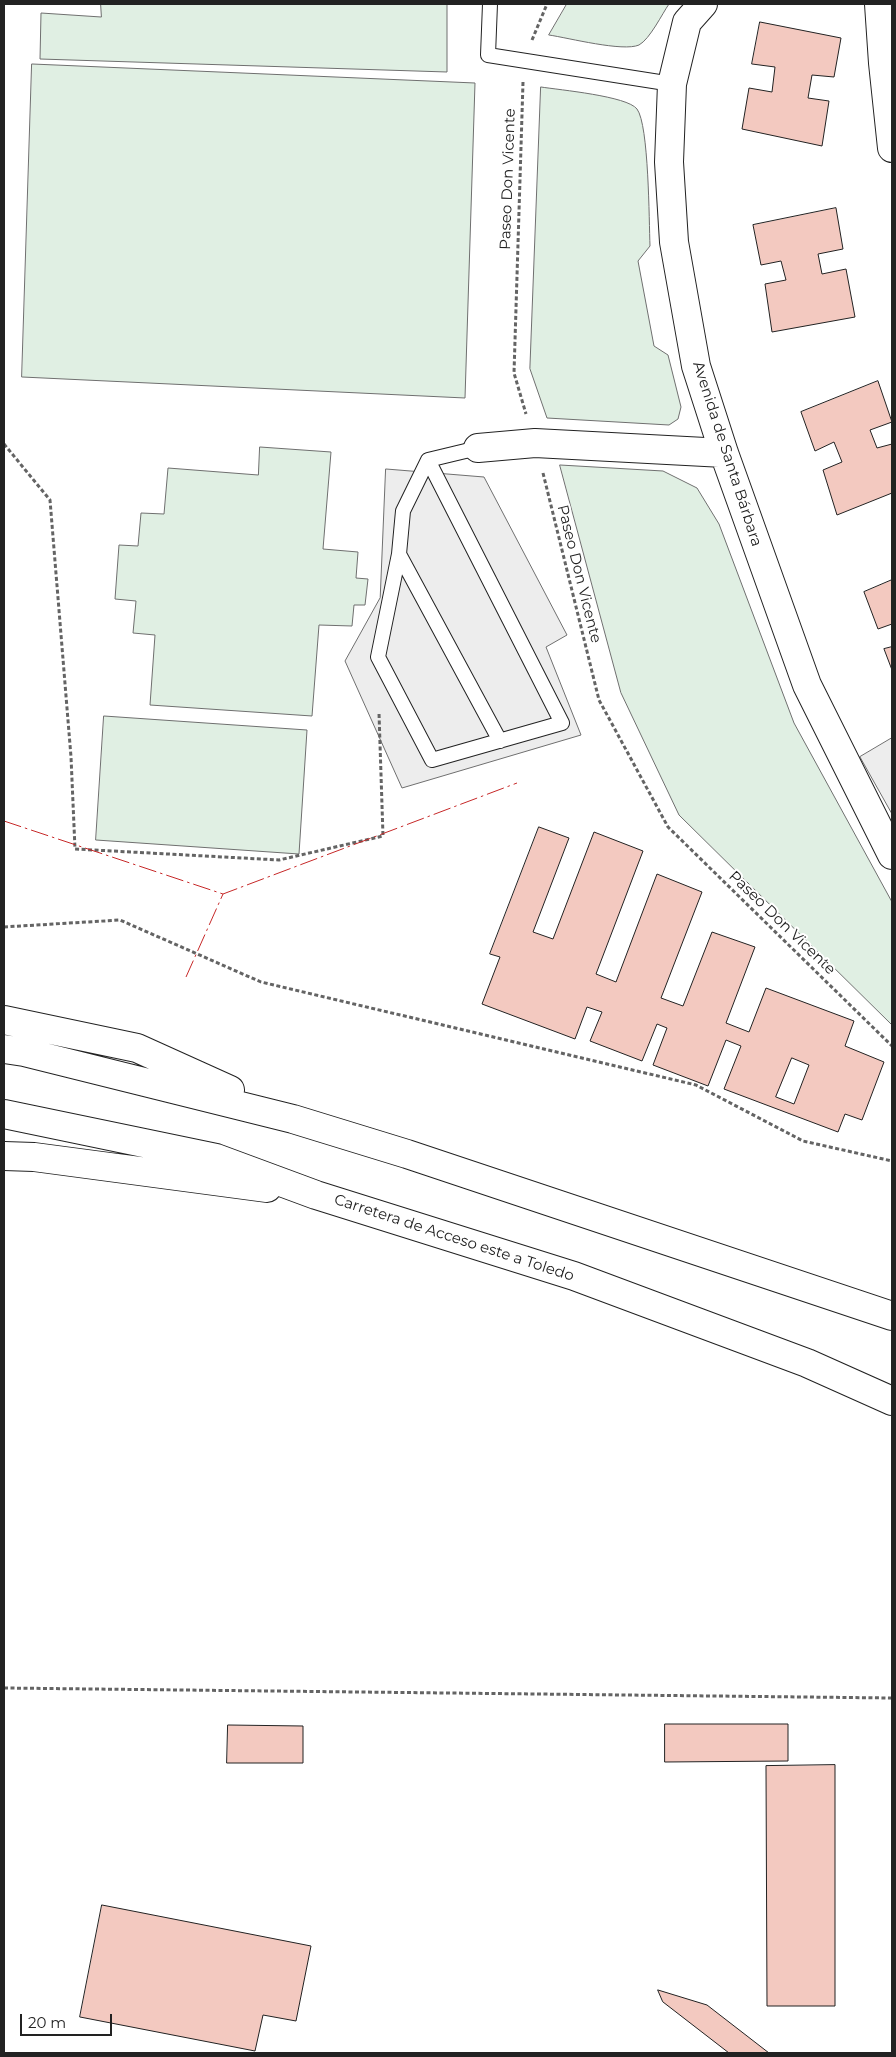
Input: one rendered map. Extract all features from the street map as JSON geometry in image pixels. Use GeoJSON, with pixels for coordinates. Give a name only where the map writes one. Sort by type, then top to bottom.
{"type":"FeatureCollection","features":[{"type":"Feature","properties":{"kind":"main road","name":"Avenida de Santa Bárbara"},"geometry":{"type":"LineString","coordinates":[[703,4],[687,22],[672,84],[669,162],[674,242],[696,366],[724,453],[807,686],[892,855]]}},
{"type":"Feature","properties":{"kind":"main road"},"geometry":{"type":"LineString","coordinates":[[879,4],[882,63],[892,148]]}},
{"type":"Feature","properties":{"kind":"main road"},"geometry":{"type":"LineString","coordinates":[[478,448],[535,443],[724,453]]}},
{"type":"Feature","properties":{"kind":"main road"},"geometry":{"type":"LineString","coordinates":[[4,1020],[137,1048],[293,1119]]}},
{"type":"Feature","properties":{"kind":"main road"},"geometry":{"type":"LineString","coordinates":[[4,1049],[24,1052],[293,1119],[407,1154],[892,1316]]}},
{"type":"Feature","properties":{"kind":"main road","name":"Carretera de Acceso este a Toledo"},"geometry":{"type":"LineString","coordinates":[[4,1114],[216,1158],[316,1195],[574,1276],[807,1363],[892,1401]]}},
{"type":"Feature","properties":{"kind":"main road"},"geometry":{"type":"LineString","coordinates":[[4,1156],[34,1157],[316,1195]]}},
{"type":"Feature","properties":{"kind":"main road"},"geometry":{"type":"LineString","coordinates":[[4,1161],[34,1157]]}},
{"type":"Feature","properties":{"kind":"lane"},"geometry":{"type":"LineString","coordinates":[[490,4],[488,55],[672,84]]}},
{"type":"Feature","properties":{"kind":"lane"},"geometry":{"type":"LineString","coordinates":[[428,460],[478,448]]}},
{"type":"Feature","properties":{"kind":"lane"},"geometry":{"type":"LineString","coordinates":[[428,460],[562,722],[432,760],[378,657],[398,554],[403,511],[428,460]]}},
{"type":"Feature","properties":{"kind":"lane"},"geometry":{"type":"LineString","coordinates":[[398,554],[500,741]]}},
{"type":"Feature","properties":{"kind":"path","name":"Paseo Don Vicente"},"geometry":{"type":"LineString","coordinates":[[547,4],[524,61],[514,373],[535,443],[599,700],[668,827],[892,1046]]}},
{"type":"Feature","properties":{"kind":"path"},"geometry":{"type":"LineString","coordinates":[[4,444],[50,500],[70,757],[75,849],[279,860],[383,836],[379,707]]}},
{"type":"Feature","properties":{"kind":"path"},"geometry":{"type":"LineString","coordinates":[[4,927],[120,920],[261,982],[696,1085],[802,1141],[892,1161]]}},
{"type":"Feature","properties":{"kind":"path"},"geometry":{"type":"LineString","coordinates":[[4,1688],[892,1698]]}},
{"type":"Feature","properties":{"kind":"green space"},"geometry":{"type":"Polygon","coordinates":[[[101,4],[447,4],[447,72],[40,59],[41,13],[101,17],[101,4]]]}},
{"type":"Feature","properties":{"kind":"green space"},"geometry":{"type":"Polygon","coordinates":[[[567,4],[669,4],[643,42],[631,47],[621,47],[549,35],[567,4]]]}},
{"type":"Feature","properties":{"kind":"green space"},"geometry":{"type":"Polygon","coordinates":[[[32,64],[475,83],[465,398],[22,377],[32,64]]]}},
{"type":"Feature","properties":{"kind":"green space"},"geometry":{"type":"Polygon","coordinates":[[[541,87],[620,100],[631,104],[637,109],[641,118],[646,153],[650,246],[638,261],[654,346],[668,355],[681,407],[678,419],[669,425],[547,418],[530,369],[541,87]]]}},
{"type":"Feature","properties":{"kind":"green space"},"geometry":{"type":"Polygon","coordinates":[[[260,447],[331,452],[323,549],[358,552],[356,578],[368,579],[365,605],[354,605],[352,626],[319,625],[312,716],[150,705],[155,635],[133,633],[136,601],[115,599],[119,545],[138,546],[141,513],[164,514],[168,468],[258,475],[260,447]]]}},
{"type":"Feature","properties":{"kind":"green space"},"geometry":{"type":"Polygon","coordinates":[[[560,465],[663,471],[697,488],[719,524],[794,723],[892,902],[892,1025],[679,815],[621,693],[560,465]]]}},
{"type":"Feature","properties":{"kind":"green space"},"geometry":{"type":"Polygon","coordinates":[[[104,716],[307,730],[299,854],[96,840],[104,716]]]}},
{"type":"Feature","properties":{"kind":"shaded area"},"geometry":{"type":"Polygon","coordinates":[[[386,469],[484,477],[567,635],[546,647],[581,735],[402,788],[345,661],[380,598],[386,469]]]}},
{"type":"Feature","properties":{"kind":"shaded area"},"geometry":{"type":"Polygon","coordinates":[[[892,738],[892,814],[860,757],[892,738]]]}},
{"type":"Feature","properties":{"kind":"building"},"geometry":{"type":"Polygon","coordinates":[[[760,22],[841,38],[834,77],[812,75],[808,98],[829,101],[822,146],[742,129],[749,88],[772,92],[775,67],[752,64],[760,22]]]}},
{"type":"Feature","properties":{"kind":"building"},"geometry":{"type":"Polygon","coordinates":[[[836,208],[843,249],[818,254],[822,274],[846,269],[855,317],[772,332],[765,284],[786,280],[781,261],[761,265],[753,225],[836,208]]]}},
{"type":"Feature","properties":{"kind":"building"},"geometry":{"type":"Polygon","coordinates":[[[878,381],[892,422],[870,430],[877,448],[892,444],[892,493],[837,515],[823,470],[842,462],[834,442],[815,451],[801,412],[878,381]]]}},
{"type":"Feature","properties":{"kind":"building"},"geometry":{"type":"Polygon","coordinates":[[[892,580],[892,624],[878,629],[864,592],[892,580]]]}},
{"type":"Feature","properties":{"kind":"building"},"geometry":{"type":"Polygon","coordinates":[[[892,647],[892,670],[884,649],[892,647]]]}},
{"type":"Feature","properties":{"kind":"building"},"geometry":{"type":"Polygon","coordinates":[[[539,827],[569,838],[533,932],[553,939],[594,832],[643,851],[596,974],[616,982],[657,874],[702,892],[661,998],[683,1006],[712,932],[755,947],[726,1023],[749,1032],[766,988],[854,1021],[845,1046],[884,1062],[862,1120],[845,1114],[838,1132],[724,1089],[741,1046],[726,1040],[708,1086],[653,1065],[667,1028],[657,1024],[642,1061],[590,1041],[602,1012],[587,1007],[575,1039],[482,1004],[500,957],[490,954],[539,827]],[[792,1058],[776,1097],[794,1104],[809,1065],[792,1058]]]}},
{"type":"Feature","properties":{"kind":"building"},"geometry":{"type":"Polygon","coordinates":[[[665,1724],[788,1724],[788,1761],[665,1762],[665,1724]]]}},
{"type":"Feature","properties":{"kind":"building"},"geometry":{"type":"Polygon","coordinates":[[[228,1725],[303,1726],[303,1763],[227,1763],[228,1725]]]}},
{"type":"Feature","properties":{"kind":"building"},"geometry":{"type":"Polygon","coordinates":[[[835,1765],[835,2006],[767,2006],[766,1766],[835,1765]]]}},
{"type":"Feature","properties":{"kind":"building"},"geometry":{"type":"Polygon","coordinates":[[[102,1905],[311,1946],[296,2021],[263,2015],[255,2051],[80,2017],[102,1905]]]}},
{"type":"Feature","properties":{"kind":"building"},"geometry":{"type":"Polygon","coordinates":[[[658,1990],[707,2005],[769,2053],[729,2053],[663,2002],[658,1990]]]}},
{"type":"Feature","properties":{"kind":"power"},"geometry":{"type":"LineString","coordinates":[[4,821],[223,894],[517,783]]}},
{"type":"Feature","properties":{"kind":"power"},"geometry":{"type":"LineString","coordinates":[[186,977],[223,894]]}}]}
